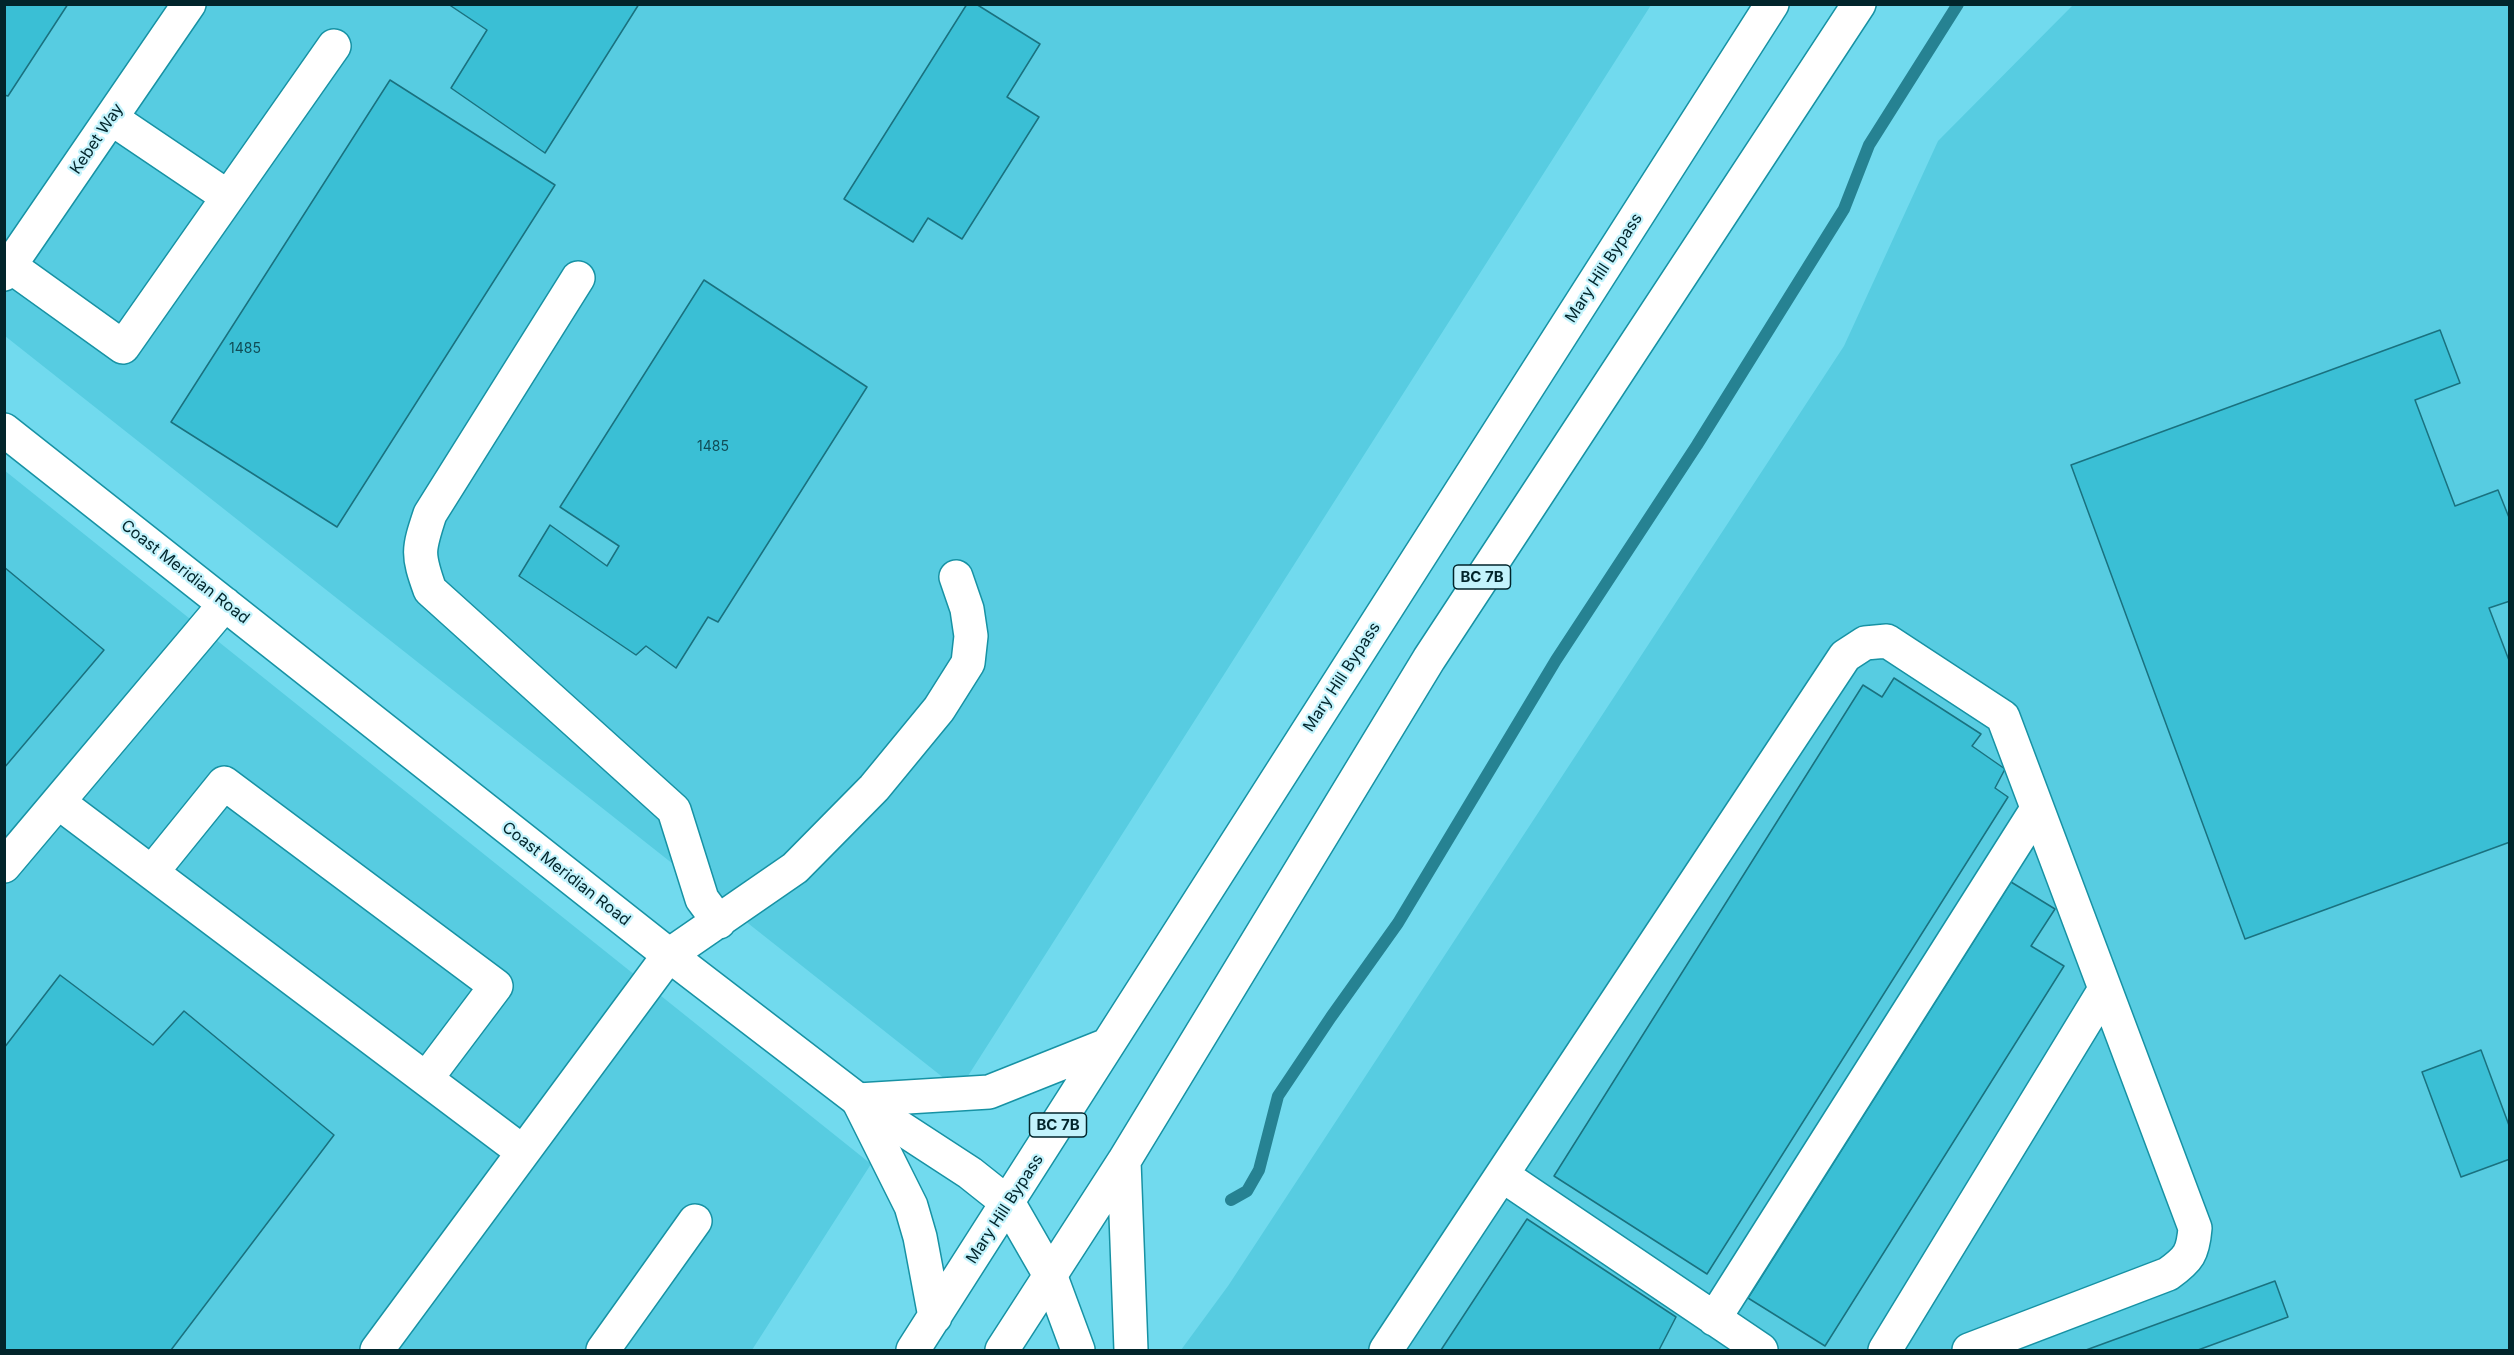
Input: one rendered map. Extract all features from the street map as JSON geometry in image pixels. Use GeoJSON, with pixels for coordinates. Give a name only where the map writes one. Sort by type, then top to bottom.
{"type":"FeatureCollection","features":[{"type":"Feature","properties":{"kind":"main road","name":"Kebet Way"},"geometry":{"type":"LineString","coordinates":[[7,270],[189,4]]}},
{"type":"Feature","properties":{"kind":"main road","name":"Mary Hill Bypass"},"geometry":{"type":"LineString","coordinates":[[914,1350],[1772,4]]}},
{"type":"Feature","properties":{"kind":"main road","name":"BC 7B"},"geometry":{"type":"LineString","coordinates":[[1002,1350],[1124,1161],[1428,659],[1859,4]]}},
{"type":"Feature","properties":{"kind":"main road"},"geometry":{"type":"LineString","coordinates":[[7,270],[123,347],[334,46]]}},
{"type":"Feature","properties":{"kind":"main road"},"geometry":{"type":"LineString","coordinates":[[111,118],[228,197]]}},
{"type":"Feature","properties":{"kind":"main road"},"geometry":{"type":"LineString","coordinates":[[578,279],[430,514],[419,548],[423,570],[430,590],[674,810],[702,899],[719,922]]}},
{"type":"Feature","properties":{"kind":"main road","name":"Coast Meridian Road"},"geometry":{"type":"LineString","coordinates":[[4,430],[669,955],[858,1100],[970,1173],[1009,1204],[1051,1277],[1078,1350]]}},
{"type":"Feature","properties":{"kind":"main road"},"geometry":{"type":"LineString","coordinates":[[377,1350],[669,955],[795,868],[874,788],[939,709],[968,663],[971,636],[967,609],[957,577]]}},
{"type":"Feature","properties":{"kind":"main road"},"geometry":{"type":"LineString","coordinates":[[4,866],[225,604]]}},
{"type":"Feature","properties":{"kind":"main road"},"geometry":{"type":"LineString","coordinates":[[1386,1350],[1845,656],[1865,643],[1887,640],[2003,717],[2194,1228],[2193,1247],[2185,1262],[2168,1274],[1969,1350]]}},
{"type":"Feature","properties":{"kind":"main road"},"geometry":{"type":"LineString","coordinates":[[152,872],[224,783],[496,986],[426,1079]]}},
{"type":"Feature","properties":{"kind":"main road"},"geometry":{"type":"LineString","coordinates":[[58,802],[523,1152]]}},
{"type":"Feature","properties":{"kind":"main road"},"geometry":{"type":"LineString","coordinates":[[1714,1319],[2037,809]]}},
{"type":"Feature","properties":{"kind":"main road"},"geometry":{"type":"LineString","coordinates":[[1885,1350],[2105,989]]}},
{"type":"Feature","properties":{"kind":"main road"},"geometry":{"type":"LineString","coordinates":[[935,1317],[920,1237],[911,1206],[858,1100],[989,1092],[1107,1045]]}},
{"type":"Feature","properties":{"kind":"main road"},"geometry":{"type":"LineString","coordinates":[[1124,1161],[1131,1350]]}},
{"type":"Feature","properties":{"kind":"main road"},"geometry":{"type":"LineString","coordinates":[[1502,1174],[1761,1350]]}},
{"type":"Feature","properties":{"kind":"main road"},"geometry":{"type":"LineString","coordinates":[[603,1350],[695,1221]]}},
{"type":"Feature","properties":{"kind":"shaded area"},"geometry":{"type":"Polygon","coordinates":[[[4,5],[1651,5],[959,1090],[5,336],[4,5]]]}},
{"type":"Feature","properties":{"kind":"shaded area"},"geometry":{"type":"Polygon","coordinates":[[[2073,5],[2509,5],[2509,1350],[1181,1350],[1228,1286],[1844,346],[1938,141],[2073,5]]]}},
{"type":"Feature","properties":{"kind":"shaded area"},"geometry":{"type":"Polygon","coordinates":[[[4,470],[871,1164],[752,1350],[5,1350],[4,470]]]}},
{"type":"Feature","properties":{"kind":"building"},"geometry":{"type":"Polygon","coordinates":[[[4,4],[68,4],[8,96],[4,95],[4,4]]]}},
{"type":"Feature","properties":{"kind":"building"},"geometry":{"type":"Polygon","coordinates":[[[448,4],[639,4],[545,153],[451,88],[487,30],[448,4]]]}},
{"type":"Feature","properties":{"kind":"building"},"geometry":{"type":"Polygon","coordinates":[[[967,4],[976,4],[1040,44],[1007,97],[1039,117],[962,239],[928,218],[913,242],[844,199],[967,4]]]}},
{"type":"Feature","properties":{"kind":"building"},"geometry":{"type":"Polygon","coordinates":[[[390,80],[555,185],[337,527],[171,422],[390,80]]]}},
{"type":"Feature","properties":{"kind":"building"},"geometry":{"type":"Polygon","coordinates":[[[704,280],[867,387],[718,622],[708,617],[676,668],[646,646],[636,655],[519,576],[550,525],[607,566],[619,546],[560,507],[704,280]]]}},
{"type":"Feature","properties":{"kind":"building"},"geometry":{"type":"Polygon","coordinates":[[[2440,330],[2460,383],[2415,400],[2455,506],[2498,490],[2510,520],[2510,601],[2489,608],[2510,663],[2510,842],[2245,939],[2071,465],[2440,330]]]}},
{"type":"Feature","properties":{"kind":"building"},"geometry":{"type":"Polygon","coordinates":[[[4,567],[104,650],[4,768],[4,567]]]}},
{"type":"Feature","properties":{"kind":"building"},"geometry":{"type":"Polygon","coordinates":[[[1894,678],[1981,734],[1972,746],[2005,769],[1995,788],[2008,797],[1707,1274],[1554,1176],[1863,685],[1882,697],[1894,678]]]}},
{"type":"Feature","properties":{"kind":"building"},"geometry":{"type":"Polygon","coordinates":[[[2011,882],[2055,909],[2031,946],[2064,966],[1825,1346],[1748,1298],[2011,882]]]}},
{"type":"Feature","properties":{"kind":"building"},"geometry":{"type":"Polygon","coordinates":[[[60,975],[153,1045],[184,1011],[334,1135],[171,1350],[4,1350],[4,1048],[60,975]]]}},
{"type":"Feature","properties":{"kind":"building"},"geometry":{"type":"Polygon","coordinates":[[[2481,1050],[2510,1128],[2510,1159],[2461,1177],[2422,1072],[2481,1050]]]}},
{"type":"Feature","properties":{"kind":"building"},"geometry":{"type":"Polygon","coordinates":[[[1527,1219],[1676,1317],[1659,1350],[1441,1350],[1527,1219]]]}},
{"type":"Feature","properties":{"kind":"building"},"geometry":{"type":"Polygon","coordinates":[[[2275,1281],[2288,1317],[2198,1350],[2086,1350],[2275,1281]]]}},
{"type":"Feature","properties":{"kind":"waterway"},"geometry":{"type":"LineString","coordinates":[[1231,1200],[1247,1191],[1259,1170],[1278,1096],[1398,923],[1556,660],[1697,445],[1844,209],[1869,145],[1958,4]]}}]}
